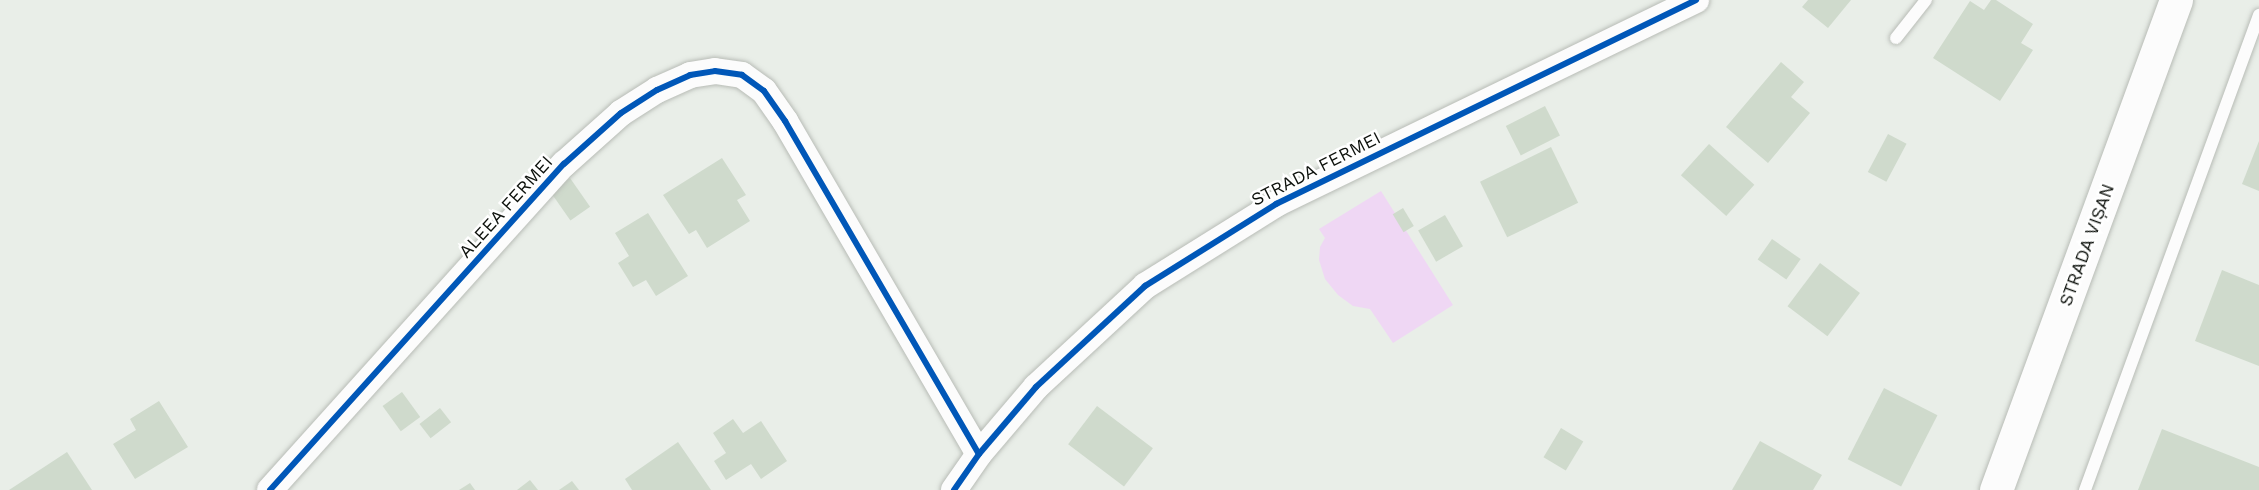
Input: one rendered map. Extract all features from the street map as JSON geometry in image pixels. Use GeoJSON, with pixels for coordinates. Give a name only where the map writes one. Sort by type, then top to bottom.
{"type":"FeatureCollection","features":[{"type":"Feature","properties":{"kind":"street","name":"STRADA FERMEI"},"geometry":{"type":"LineString","coordinates":[[954,490],[979,454],[1036,387],[1145,286],[1276,204],[1696,0]]}},
{"type":"Feature","properties":{"kind":"street","name":"STRADA VIȘAN"},"geometry":{"type":"LineString","coordinates":[[1996,490],[2176,0]]}},
{"type":"Feature","properties":{"kind":"street","name":"ALEEA FERMEI"},"geometry":{"type":"LineString","coordinates":[[270,490],[564,164],[621,113],[657,90],[690,75],[716,71],[742,75],[764,90],[785,121],[979,454]]}},
{"type":"Feature","properties":{"kind":"lane"},"geometry":{"type":"LineString","coordinates":[[1896,38],[1926,0]]}},
{"type":"Feature","properties":{"kind":"lane"},"geometry":{"type":"LineString","coordinates":[[2085,490],[2259,15]]}},
{"type":"Feature","properties":{"kind":"shaded area"},"geometry":{"type":"Polygon","coordinates":[[[1381,191],[1453,305],[1393,343],[1370,309],[1353,306],[1338,295],[1325,279],[1319,260],[1320,247],[1325,238],[1319,229],[1381,191]]]}},
{"type":"Feature","properties":{"kind":"building"},"geometry":{"type":"Polygon","coordinates":[[[1808,0],[1851,0],[1828,28],[1802,7],[1808,0]]]}},
{"type":"Feature","properties":{"kind":"building"},"geometry":{"type":"Polygon","coordinates":[[[1991,0],[1996,0],[2033,24],[2021,43],[2033,50],[2000,101],[1933,58],[1970,1],[1984,10],[1991,0]]]}},
{"type":"Feature","properties":{"kind":"building"},"geometry":{"type":"Polygon","coordinates":[[[1781,62],[1804,82],[1791,97],[1810,113],[1768,163],[1726,127],[1781,62]]]}},
{"type":"Feature","properties":{"kind":"building"},"geometry":{"type":"Polygon","coordinates":[[[1545,106],[1560,135],[1521,155],[1506,126],[1545,106]]]}},
{"type":"Feature","properties":{"kind":"building"},"geometry":{"type":"Polygon","coordinates":[[[1888,134],[1907,144],[1886,182],[1868,172],[1888,134]]]}},
{"type":"Feature","properties":{"kind":"building"},"geometry":{"type":"Polygon","coordinates":[[[2259,141],[2259,191],[2242,184],[2259,141]]]}},
{"type":"Feature","properties":{"kind":"building"},"geometry":{"type":"Polygon","coordinates":[[[1709,144],[1754,185],[1726,216],[1681,175],[1709,144]]]}},
{"type":"Feature","properties":{"kind":"building"},"geometry":{"type":"Polygon","coordinates":[[[1551,147],[1578,203],[1507,237],[1480,182],[1551,147]]]}},
{"type":"Feature","properties":{"kind":"building"},"geometry":{"type":"Polygon","coordinates":[[[722,158],[746,195],[737,200],[750,221],[707,248],[696,230],[689,234],[663,195],[722,158]]]}},
{"type":"Feature","properties":{"kind":"building"},"geometry":{"type":"Polygon","coordinates":[[[570,178],[590,207],[570,220],[550,192],[570,178]]]}},
{"type":"Feature","properties":{"kind":"building"},"geometry":{"type":"Polygon","coordinates":[[[1403,208],[1414,226],[1404,232],[1393,214],[1403,208]]]}},
{"type":"Feature","properties":{"kind":"building"},"geometry":{"type":"Polygon","coordinates":[[[648,213],[688,276],[656,296],[646,280],[633,287],[618,263],[629,256],[615,233],[648,213]]]}},
{"type":"Feature","properties":{"kind":"building"},"geometry":{"type":"Polygon","coordinates":[[[1445,215],[1463,246],[1436,262],[1418,230],[1445,215]]]}},
{"type":"Feature","properties":{"kind":"building"},"geometry":{"type":"Polygon","coordinates":[[[1772,239],[1801,259],[1786,280],[1758,259],[1772,239]]]}},
{"type":"Feature","properties":{"kind":"building"},"geometry":{"type":"Polygon","coordinates":[[[1820,263],[1860,293],[1827,336],[1788,306],[1820,263]]]}},
{"type":"Feature","properties":{"kind":"building"},"geometry":{"type":"Polygon","coordinates":[[[2222,270],[2259,285],[2259,366],[2195,341],[2222,270]]]}},
{"type":"Feature","properties":{"kind":"building"},"geometry":{"type":"Polygon","coordinates":[[[1884,388],[1937,415],[1901,487],[1848,459],[1884,388]]]}},
{"type":"Feature","properties":{"kind":"building"},"geometry":{"type":"Polygon","coordinates":[[[402,392],[420,417],[401,431],[383,406],[402,392]]]}},
{"type":"Feature","properties":{"kind":"building"},"geometry":{"type":"Polygon","coordinates":[[[159,401],[188,447],[135,479],[113,444],[136,430],[130,419],[159,401]]]}},
{"type":"Feature","properties":{"kind":"building"},"geometry":{"type":"Polygon","coordinates":[[[1097,406],[1153,448],[1124,486],[1068,444],[1097,406]]]}},
{"type":"Feature","properties":{"kind":"building"},"geometry":{"type":"Polygon","coordinates":[[[440,408],[451,422],[431,438],[420,424],[440,408]]]}},
{"type":"Feature","properties":{"kind":"building"},"geometry":{"type":"Polygon","coordinates":[[[733,419],[743,433],[761,421],[787,461],[761,479],[751,464],[726,480],[714,461],[726,453],[713,433],[733,419]]]}},
{"type":"Feature","properties":{"kind":"building"},"geometry":{"type":"Polygon","coordinates":[[[1561,428],[1583,441],[1566,471],[1543,457],[1561,428]]]}},
{"type":"Feature","properties":{"kind":"building"},"geometry":{"type":"Polygon","coordinates":[[[2162,429],[2259,467],[2259,490],[2138,490],[2162,429]]]}},
{"type":"Feature","properties":{"kind":"building"},"geometry":{"type":"Polygon","coordinates":[[[1760,441],[1822,475],[1813,490],[1732,490],[1760,441]]]}},
{"type":"Feature","properties":{"kind":"building"},"geometry":{"type":"Polygon","coordinates":[[[678,442],[711,490],[632,490],[625,479],[678,442]]]}},
{"type":"Feature","properties":{"kind":"building"},"geometry":{"type":"Polygon","coordinates":[[[67,452],[92,490],[9,490],[67,452]]]}},
{"type":"Feature","properties":{"kind":"building"},"geometry":{"type":"Polygon","coordinates":[[[530,480],[538,490],[517,490],[530,480]]]}},
{"type":"Feature","properties":{"kind":"building"},"geometry":{"type":"Polygon","coordinates":[[[572,481],[579,490],[559,490],[572,481]]]}},
{"type":"Feature","properties":{"kind":"building"},"geometry":{"type":"Polygon","coordinates":[[[470,483],[475,490],[459,490],[470,483]]]}},
{"type":"Feature","properties":{"kind":"cycle path"},"geometry":{"type":"LineString","coordinates":[[954,490],[979,454],[1036,387],[1145,286],[1276,204],[1696,0]]}},
{"type":"Feature","properties":{"kind":"cycle path"},"geometry":{"type":"LineString","coordinates":[[270,490],[564,164],[621,113],[657,90],[690,75],[715,71],[742,75],[764,91],[785,121],[979,454]]}}]}
